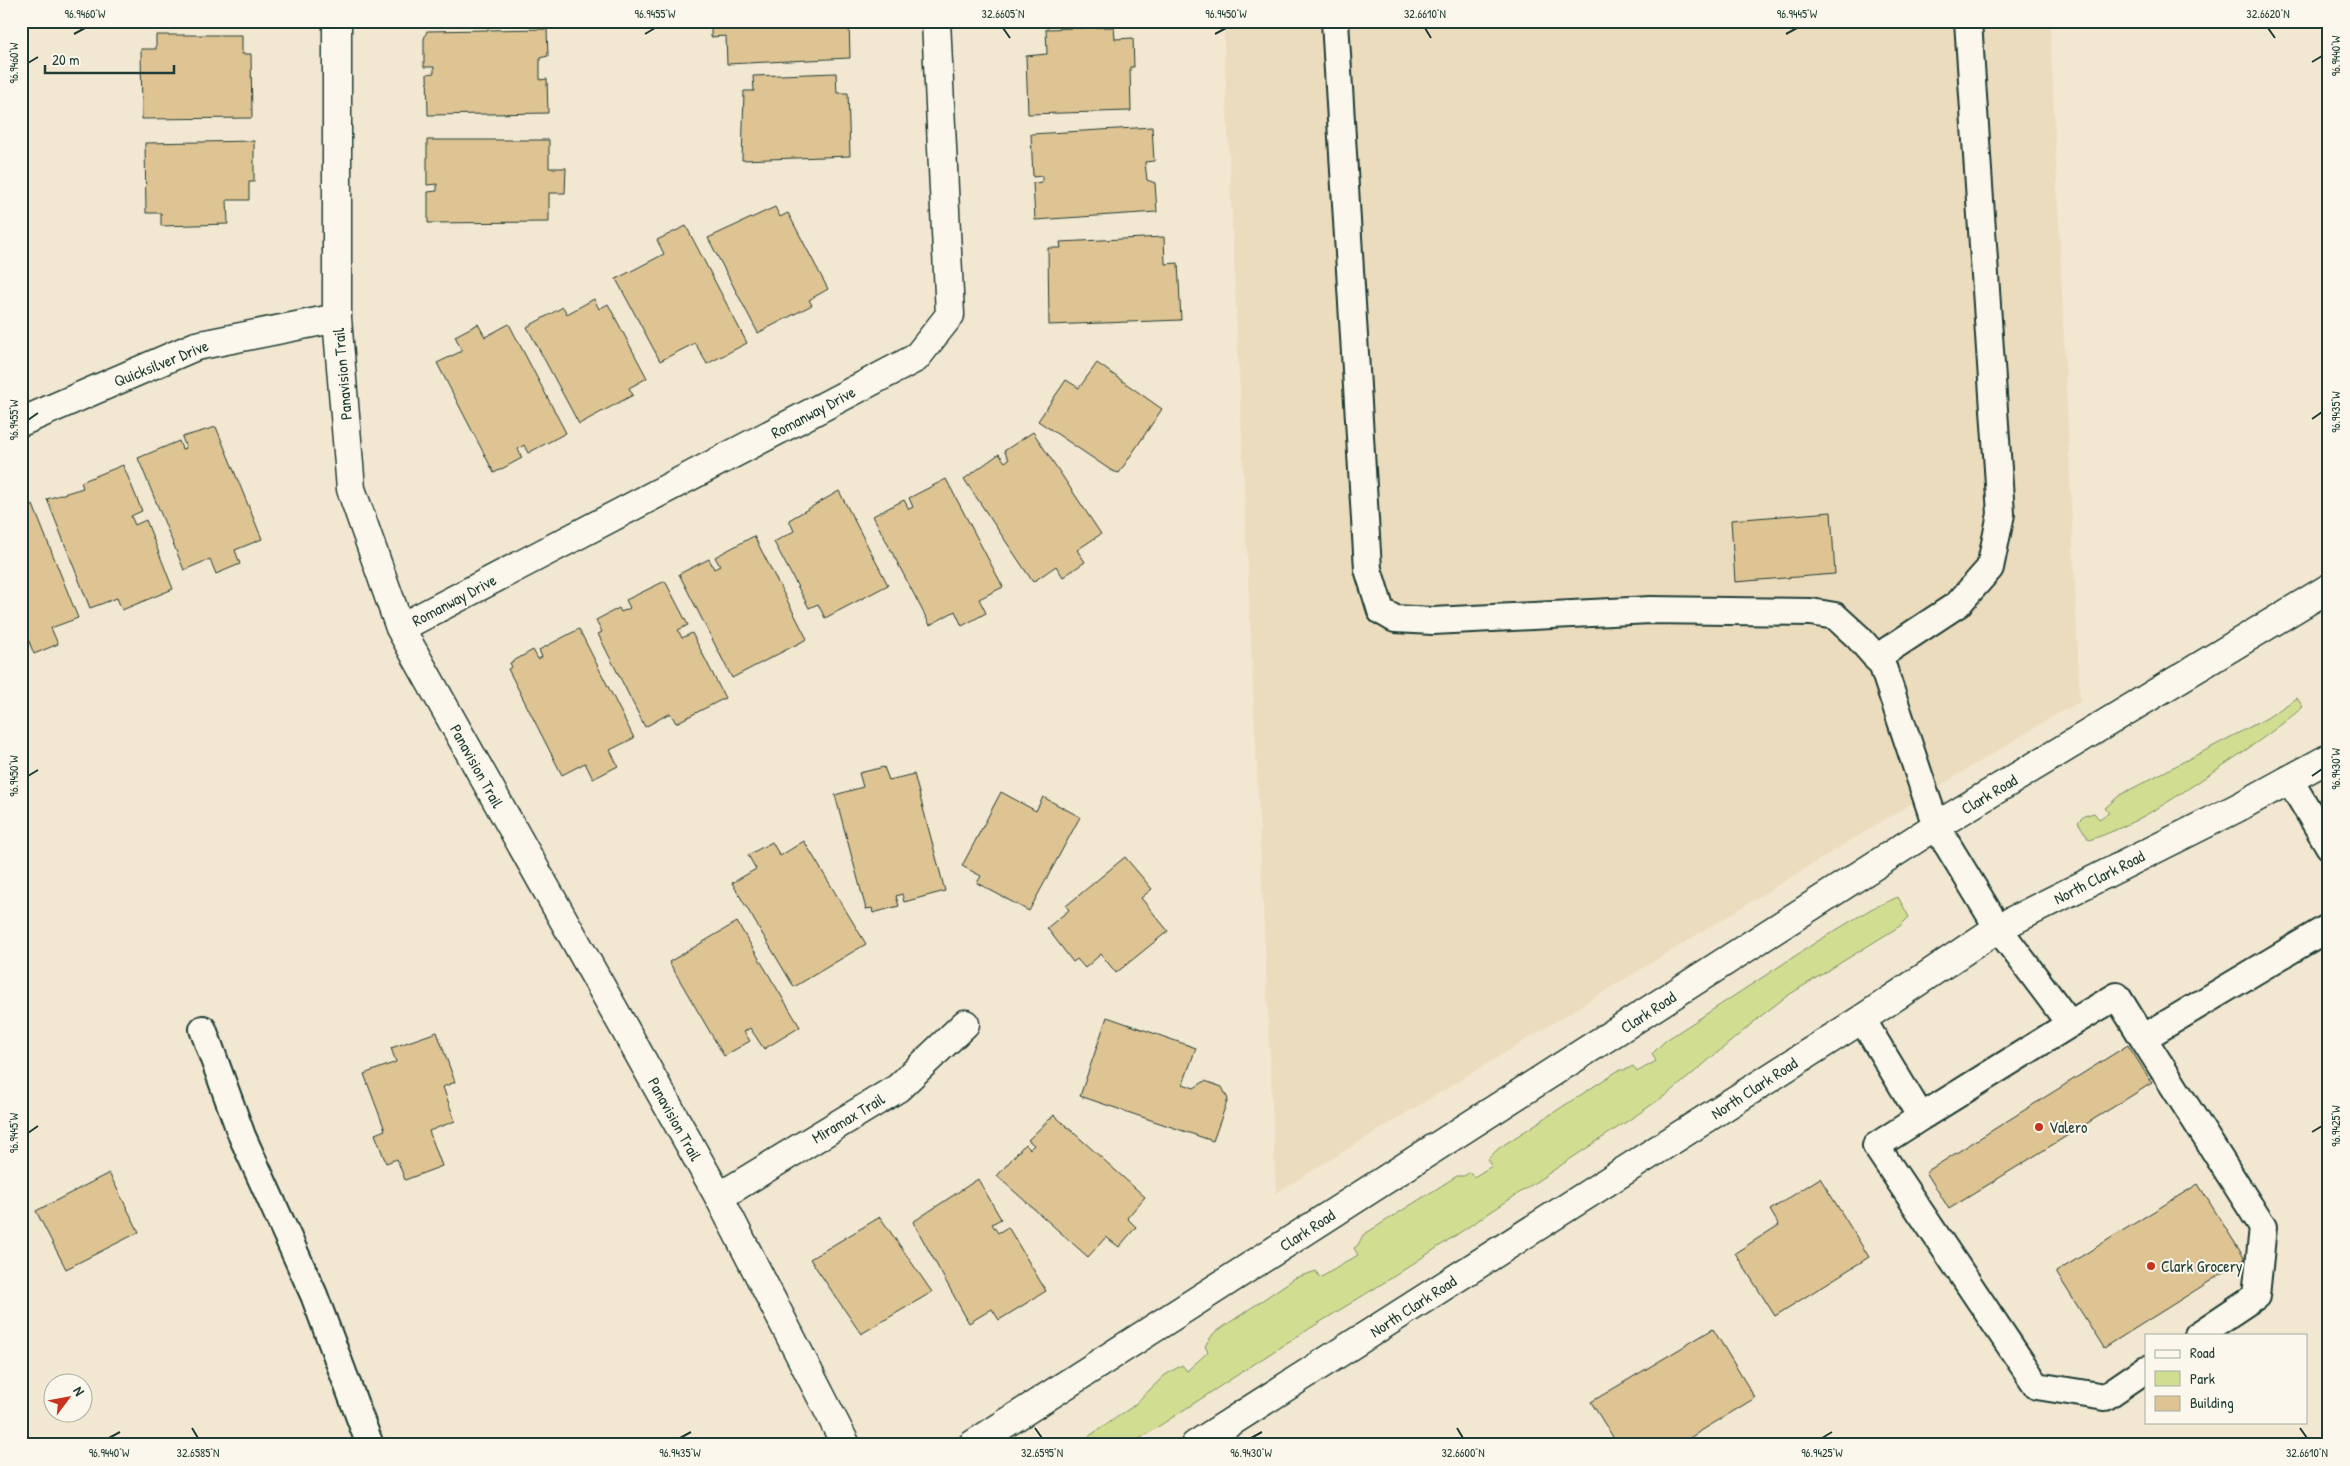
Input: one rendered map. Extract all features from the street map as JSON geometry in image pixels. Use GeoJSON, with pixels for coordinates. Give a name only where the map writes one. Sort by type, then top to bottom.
{"type":"FeatureCollection","features":[{"type":"Feature","properties":{"kind":"street","name":"Panavision Trail"},"geometry":{"type":"LineString","coordinates":[[337,21],[337,318],[351,489],[400,628],[719,1196],[846,1445]]}},
{"type":"Feature","properties":{"kind":"street","name":"Romanway Drive"},"geometry":{"type":"LineString","coordinates":[[400,628],[916,358],[950,315],[936,21]]}},
{"type":"Feature","properties":{"kind":"street","name":"Quicksilver Drive"},"geometry":{"type":"LineString","coordinates":[[21,422],[196,346],[337,318]]}},
{"type":"Feature","properties":{"kind":"street","name":"Clark Road"},"geometry":{"type":"LineString","coordinates":[[972,1445],[1936,826],[2329,588]]}},
{"type":"Feature","properties":{"kind":"street","name":"North Clark Road"},"geometry":{"type":"LineString","coordinates":[[1195,1445],[1862,1019],[1998,928],[2237,808],[2329,758]]}},
{"type":"Feature","properties":{"kind":"street","name":"Miramax Trail"},"geometry":{"type":"LineString","coordinates":[[719,1196],[898,1088],[965,1024]]}},
{"type":"Feature","properties":{"kind":"lane"},"geometry":{"type":"LineString","coordinates":[[1335,21],[1368,569],[1381,611],[1395,620],[1433,621],[1650,610],[1811,612],[1835,616],[1882,664],[1936,826],[1998,928],[2070,1024]]}},
{"type":"Feature","properties":{"kind":"lane"},"geometry":{"type":"LineString","coordinates":[[1876,658],[1958,604],[1990,568],[2002,514],[1968,21]]}},
{"type":"Feature","properties":{"kind":"lane"},"geometry":{"type":"LineString","coordinates":[[2289,779],[2329,846]]}},
{"type":"Feature","properties":{"kind":"lane"},"geometry":{"type":"LineString","coordinates":[[2143,1038],[2329,927]]}},
{"type":"Feature","properties":{"kind":"lane"},"geometry":{"type":"LineString","coordinates":[[2145,1370],[2105,1397],[2036,1386],[1876,1146],[2117,996],[2263,1227],[2256,1296],[2199,1334]]}},
{"type":"Feature","properties":{"kind":"lane"},"geometry":{"type":"LineString","coordinates":[[1862,1019],[1921,1117]]}},
{"type":"Feature","properties":{"kind":"lane"},"geometry":{"type":"LineString","coordinates":[[202,1029],[242,1136],[314,1295],[370,1445]]}},
{"type":"Feature","properties":{"kind":"shaded area"},"geometry":{"type":"Polygon","coordinates":[[[1223,21],[2050,21],[2080,702],[2057,714],[1276,1193],[1223,21]]]}},
{"type":"Feature","properties":{"kind":"green space"},"geometry":{"type":"Polygon","coordinates":[[[2297,698],[2303,707],[2246,750],[2137,820],[2089,840],[2078,822],[2084,816],[2094,813],[2099,819],[2109,813],[2105,808],[2120,795],[2267,718],[2297,698]]]}},
{"type":"Feature","properties":{"kind":"green space"},"geometry":{"type":"Polygon","coordinates":[[[1898,897],[1909,917],[1900,926],[1787,996],[1673,1090],[1638,1114],[1393,1277],[1288,1342],[1130,1445],[1076,1445],[1132,1407],[1165,1375],[1182,1365],[1187,1371],[1208,1352],[1205,1346],[1213,1334],[1295,1278],[1316,1271],[1320,1278],[1358,1255],[1354,1248],[1358,1245],[1363,1235],[1457,1176],[1464,1176],[1470,1172],[1474,1177],[1492,1166],[1488,1159],[1499,1148],[1619,1070],[1625,1070],[1633,1066],[1637,1072],[1656,1061],[1652,1054],[1665,1041],[1818,941],[1871,909],[1898,897]]]}},
{"type":"Feature","properties":{"kind":"building"},"geometry":{"type":"Polygon","coordinates":[[[711,21],[849,21],[850,58],[727,64],[726,36],[711,37],[711,21]]]}},
{"type":"Feature","properties":{"kind":"building"},"geometry":{"type":"Polygon","coordinates":[[[1114,27],[1115,39],[1133,38],[1134,67],[1130,67],[1131,111],[1028,114],[1026,56],[1047,54],[1046,29],[1114,27]]]}},
{"type":"Feature","properties":{"kind":"building"},"geometry":{"type":"Polygon","coordinates":[[[547,29],[548,56],[540,58],[540,80],[547,79],[548,113],[428,115],[427,74],[434,73],[434,67],[424,67],[424,39],[427,31],[547,29]]]}},
{"type":"Feature","properties":{"kind":"building"},"geometry":{"type":"Polygon","coordinates":[[[156,35],[242,35],[242,54],[251,54],[252,118],[142,119],[141,49],[156,49],[156,35]]]}},
{"type":"Feature","properties":{"kind":"building"},"geometry":{"type":"Polygon","coordinates":[[[836,73],[837,93],[848,93],[850,156],[742,160],[744,91],[754,91],[753,76],[836,73]]]}},
{"type":"Feature","properties":{"kind":"building"},"geometry":{"type":"Polygon","coordinates":[[[1152,127],[1154,161],[1145,162],[1147,180],[1155,183],[1157,212],[1035,220],[1033,183],[1042,182],[1042,176],[1033,177],[1031,134],[1152,127]]]}},
{"type":"Feature","properties":{"kind":"building"},"geometry":{"type":"Polygon","coordinates":[[[427,140],[549,140],[549,168],[566,168],[565,193],[549,193],[549,222],[428,223],[428,192],[437,191],[437,184],[427,185],[427,140]]]}},
{"type":"Feature","properties":{"kind":"building"},"geometry":{"type":"Polygon","coordinates":[[[254,141],[254,182],[249,182],[249,200],[227,200],[228,224],[161,226],[161,213],[146,213],[145,143],[254,141]]]}},
{"type":"Feature","properties":{"kind":"building"},"geometry":{"type":"Polygon","coordinates":[[[775,207],[780,217],[788,213],[828,289],[809,300],[812,305],[758,333],[708,238],[775,207]]]}},
{"type":"Feature","properties":{"kind":"building"},"geometry":{"type":"Polygon","coordinates":[[[686,226],[747,343],[707,364],[695,343],[660,361],[616,279],[664,254],[657,240],[686,226]]]}},
{"type":"Feature","properties":{"kind":"building"},"geometry":{"type":"Polygon","coordinates":[[[1164,237],[1165,264],[1178,263],[1181,320],[1049,325],[1048,248],[1061,248],[1060,242],[1164,237]]]}},
{"type":"Feature","properties":{"kind":"building"},"geometry":{"type":"Polygon","coordinates":[[[594,299],[599,309],[608,304],[647,378],[629,388],[633,395],[579,424],[527,327],[563,307],[567,314],[594,299]]]}},
{"type":"Feature","properties":{"kind":"building"},"geometry":{"type":"Polygon","coordinates":[[[478,324],[485,337],[509,324],[566,433],[528,453],[524,445],[518,449],[522,458],[494,473],[437,363],[462,351],[455,336],[478,324]]]}},
{"type":"Feature","properties":{"kind":"building"},"geometry":{"type":"Polygon","coordinates":[[[1097,363],[1162,409],[1119,473],[1112,471],[1038,421],[1066,380],[1079,388],[1097,363]]]}},
{"type":"Feature","properties":{"kind":"building"},"geometry":{"type":"Polygon","coordinates":[[[216,427],[262,539],[235,550],[240,564],[216,574],[210,559],[184,570],[138,458],[179,441],[182,449],[186,448],[182,437],[216,427]]]}},
{"type":"Feature","properties":{"kind":"building"},"geometry":{"type":"Polygon","coordinates":[[[1033,432],[1101,534],[1077,550],[1085,562],[1063,577],[1056,566],[1033,582],[964,479],[999,454],[1005,462],[1009,459],[1004,451],[1033,432]]]}},
{"type":"Feature","properties":{"kind":"building"},"geometry":{"type":"Polygon","coordinates":[[[123,465],[142,511],[131,516],[135,525],[146,520],[173,589],[122,610],[117,598],[90,608],[47,499],[83,488],[81,482],[123,465]]]}},
{"type":"Feature","properties":{"kind":"building"},"geometry":{"type":"Polygon","coordinates":[[[946,479],[1003,587],[979,599],[986,613],[962,626],[955,611],[930,625],[873,516],[904,500],[909,509],[913,507],[909,498],[946,479]]]}},
{"type":"Feature","properties":{"kind":"building"},"geometry":{"type":"Polygon","coordinates":[[[839,491],[888,585],[825,618],[818,604],[809,608],[774,542],[794,531],[789,520],[839,491]]]}},
{"type":"Feature","properties":{"kind":"building"},"geometry":{"type":"Polygon","coordinates":[[[33,505],[78,618],[51,628],[58,644],[34,654],[28,639],[21,641],[21,510],[33,505]]]}},
{"type":"Feature","properties":{"kind":"building"},"geometry":{"type":"Polygon","coordinates":[[[1831,512],[1835,574],[1735,582],[1731,520],[1831,512]]]}},
{"type":"Feature","properties":{"kind":"building"},"geometry":{"type":"Polygon","coordinates":[[[754,536],[807,639],[732,678],[679,574],[709,559],[714,569],[720,566],[715,557],[754,536]]]}},
{"type":"Feature","properties":{"kind":"building"},"geometry":{"type":"Polygon","coordinates":[[[665,581],[688,625],[678,630],[682,638],[692,633],[725,698],[676,723],[670,713],[645,727],[598,634],[602,632],[596,620],[619,608],[621,612],[630,608],[626,600],[665,581]]]}},
{"type":"Feature","properties":{"kind":"building"},"geometry":{"type":"Polygon","coordinates":[[[579,629],[634,738],[610,750],[618,766],[593,779],[585,763],[562,775],[508,669],[512,667],[510,663],[533,650],[538,659],[542,657],[539,650],[579,629]]]}},
{"type":"Feature","properties":{"kind":"building"},"geometry":{"type":"Polygon","coordinates":[[[884,767],[889,780],[914,774],[945,891],[904,902],[902,894],[896,896],[899,906],[873,913],[872,908],[866,909],[835,795],[863,787],[859,773],[884,767]]]}},
{"type":"Feature","properties":{"kind":"building"},"geometry":{"type":"Polygon","coordinates":[[[1001,792],[1036,811],[1043,797],[1080,817],[1029,911],[977,883],[981,876],[962,866],[1001,792]]]}},
{"type":"Feature","properties":{"kind":"building"},"geometry":{"type":"Polygon","coordinates":[[[804,841],[866,944],[794,987],[732,883],[756,869],[748,855],[772,842],[780,856],[804,841]]]}},
{"type":"Feature","properties":{"kind":"building"},"geometry":{"type":"Polygon","coordinates":[[[1125,857],[1152,889],[1141,898],[1168,931],[1116,973],[1101,954],[1085,968],[1077,959],[1073,962],[1047,928],[1069,910],[1066,906],[1125,857]]]}},
{"type":"Feature","properties":{"kind":"building"},"geometry":{"type":"Polygon","coordinates":[[[737,922],[800,1027],[764,1049],[750,1028],[744,1032],[750,1041],[724,1056],[669,962],[737,922]]]}},
{"type":"Feature","properties":{"kind":"building"},"geometry":{"type":"Polygon","coordinates":[[[1107,1017],[1196,1048],[1183,1084],[1194,1088],[1205,1081],[1222,1087],[1228,1099],[1213,1141],[1080,1096],[1107,1017]]]}},
{"type":"Feature","properties":{"kind":"building"},"geometry":{"type":"Polygon","coordinates":[[[437,1032],[455,1082],[443,1087],[455,1121],[429,1131],[442,1166],[405,1180],[397,1159],[386,1163],[375,1134],[385,1130],[364,1074],[396,1062],[391,1048],[437,1032]]]}},
{"type":"Feature","properties":{"kind":"building","name":"Valero"},"geometry":{"type":"Polygon","coordinates":[[[2128,1045],[2152,1083],[1949,1209],[1926,1172],[2128,1045]]]}},
{"type":"Feature","properties":{"kind":"building"},"geometry":{"type":"Polygon","coordinates":[[[1054,1115],[1145,1197],[1127,1218],[1136,1227],[1119,1247],[1106,1237],[1088,1257],[997,1176],[1025,1144],[1030,1149],[1034,1145],[1028,1140],[1054,1115]]]}},
{"type":"Feature","properties":{"kind":"building"},"geometry":{"type":"Polygon","coordinates":[[[109,1173],[139,1232],[66,1269],[36,1211],[109,1173]]]}},
{"type":"Feature","properties":{"kind":"building"},"geometry":{"type":"Polygon","coordinates":[[[1820,1178],[1869,1257],[1775,1316],[1735,1253],[1779,1225],[1770,1210],[1820,1178]]]}},
{"type":"Feature","properties":{"kind":"building"},"geometry":{"type":"Polygon","coordinates":[[[978,1179],[1001,1219],[992,1224],[998,1233],[1008,1227],[1046,1291],[999,1320],[992,1309],[969,1323],[913,1222],[978,1179]]]}},
{"type":"Feature","properties":{"kind":"building","name":"Clark Grocery"},"geometry":{"type":"Polygon","coordinates":[[[2198,1184],[2245,1259],[2104,1348],[2056,1272],[2198,1184]]]}},
{"type":"Feature","properties":{"kind":"building"},"geometry":{"type":"Polygon","coordinates":[[[880,1217],[932,1292],[861,1334],[810,1259],[880,1217]]]}},
{"type":"Feature","properties":{"kind":"building"},"geometry":{"type":"Polygon","coordinates":[[[1713,1329],[1755,1398],[1678,1445],[1618,1445],[1591,1402],[1713,1329]]]}},
{"type":"Feature","properties":{"kind":"place","name":"Valero"},"geometry":{"type":"Point","coordinates":[2039,1127]}},
{"type":"Feature","properties":{"kind":"place","name":"Clark Grocery"},"geometry":{"type":"Point","coordinates":[2151,1266]}}]}
